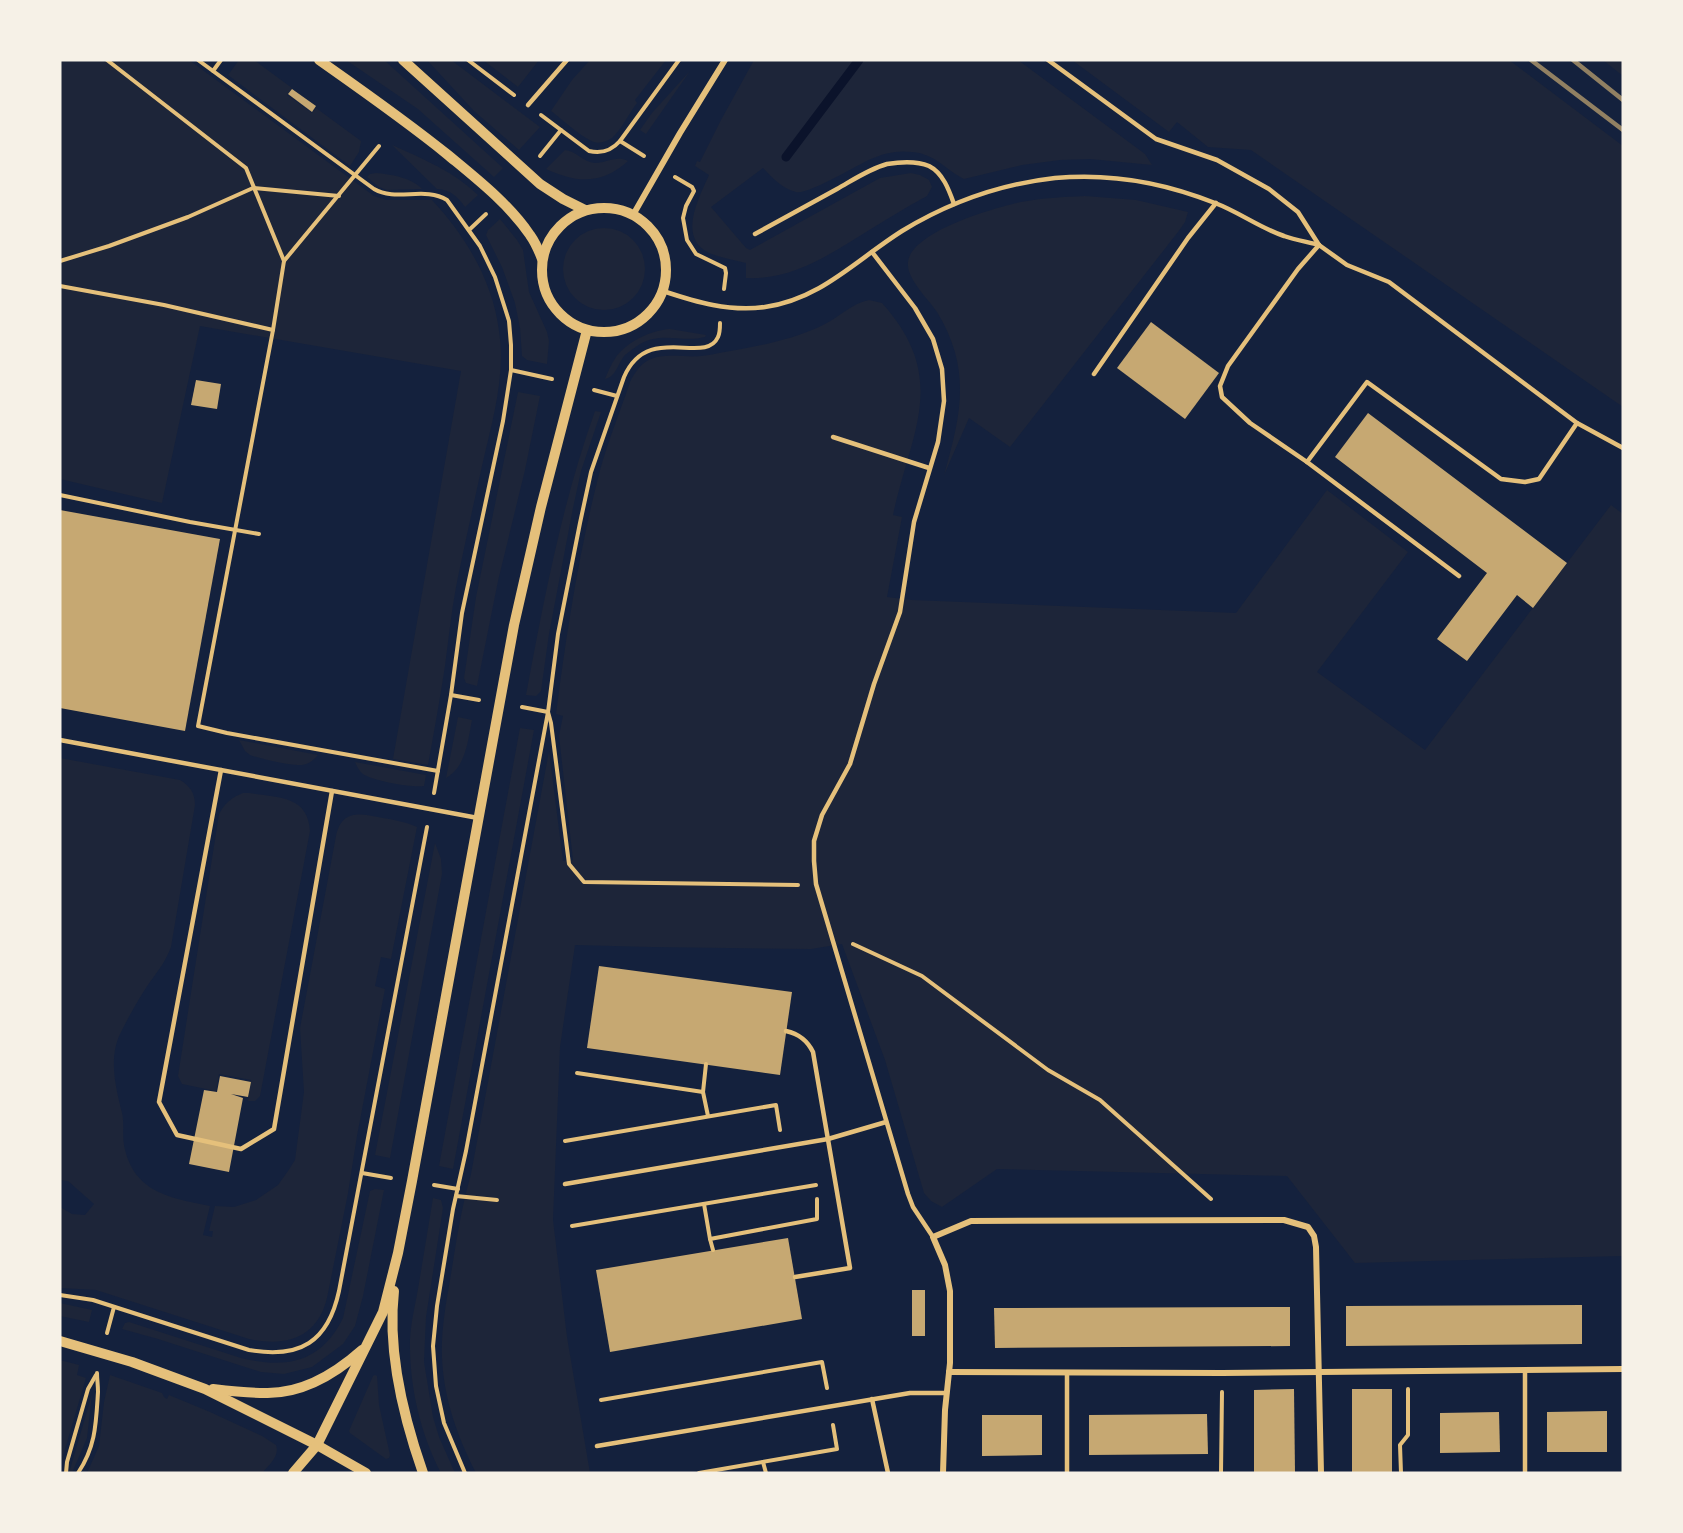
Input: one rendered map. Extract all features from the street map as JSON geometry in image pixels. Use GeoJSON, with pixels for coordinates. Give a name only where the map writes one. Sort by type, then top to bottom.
{"type":"FeatureCollection","features":[{"type":"Feature","properties":{"kind":"street"},"geometry":{"type":"LineString","coordinates":[[319,60],[417,130],[477,179],[524,226],[532,236],[543,260]]}},
{"type":"Feature","properties":{"kind":"street"},"geometry":{"type":"LineString","coordinates":[[403,60],[540,184],[564,200],[585,210]]}},
{"type":"Feature","properties":{"kind":"street"},"geometry":{"type":"LineString","coordinates":[[633,215],[684,125],[725,60]]}},
{"type":"Feature","properties":{"kind":"street"},"geometry":{"type":"LineString","coordinates":[[605,207],[624,210],[641,219],[655,234],[663,251],[666,280],[654,307],[632,326],[613,332],[603,333],[575,326],[553,306],[542,279],[543,260],[548,241],[568,219],[585,210],[605,207]]}},
{"type":"Feature","properties":{"kind":"street"},"geometry":{"type":"LineString","coordinates":[[293,1473],[317,1445],[383,1312],[398,1253],[525,574],[586,330]]}},
{"type":"Feature","properties":{"kind":"street"},"geometry":{"type":"LineString","coordinates":[[943,1473],[944,1424],[949,1372],[949,1281],[933,1237],[971,1221],[1284,1220],[1308,1227],[1314,1236],[1316,1246],[1321,1473]]}},
{"type":"Feature","properties":{"kind":"street"},"geometry":{"type":"LineString","coordinates":[[398,1253],[392,1318],[393,1352],[409,1426],[423,1473]]}},
{"type":"Feature","properties":{"kind":"street"},"geometry":{"type":"LineString","coordinates":[[60,1341],[132,1362],[205,1389],[317,1445],[366,1473]]}},
{"type":"Feature","properties":{"kind":"street"},"geometry":{"type":"LineString","coordinates":[[205,1389],[283,1392],[315,1382],[349,1361],[367,1346]]}},
{"type":"Feature","properties":{"kind":"street"},"geometry":{"type":"LineString","coordinates":[[949,1372],[1222,1373],[1623,1369]]}},
{"type":"Feature","properties":{"kind":"lane"},"geometry":{"type":"LineString","coordinates":[[528,105],[567,60]]}},
{"type":"Feature","properties":{"kind":"lane"},"geometry":{"type":"LineString","coordinates":[[1048,60],[1156,139],[1217,160],[1269,189],[1298,213],[1319,244],[1347,265],[1389,282],[1578,423],[1623,448]]}},
{"type":"Feature","properties":{"kind":"lane"},"geometry":{"type":"LineString","coordinates":[[755,234],[868,171],[889,164],[908,163],[930,166],[944,181],[954,204]]}},
{"type":"Feature","properties":{"kind":"lane"},"geometry":{"type":"LineString","coordinates":[[663,291],[722,307],[748,308],[795,300],[819,290],[903,231],[954,204],[1015,184],[1055,178],[1125,179],[1171,188],[1216,203],[1285,237],[1319,244]]}},
{"type":"Feature","properties":{"kind":"lane"},"geometry":{"type":"LineString","coordinates":[[1094,374],[1188,238],[1216,203]]}},
{"type":"Feature","properties":{"kind":"lane"},"geometry":{"type":"LineString","coordinates":[[1319,244],[1298,269],[1228,366],[1220,386],[1222,397],[1250,423],[1307,462],[1460,576]]}},
{"type":"Feature","properties":{"kind":"lane"},"geometry":{"type":"LineString","coordinates":[[872,252],[915,308],[933,339],[942,369],[944,401],[938,442],[914,522],[900,612],[874,684],[850,764],[822,815],[814,841],[814,861],[816,884],[908,1194],[913,1207],[933,1237]]}},
{"type":"Feature","properties":{"kind":"lane"},"geometry":{"type":"LineString","coordinates":[[1307,462],[1367,382],[1501,478],[1525,482],[1539,479],[1578,423]]}},
{"type":"Feature","properties":{"kind":"lane"},"geometry":{"type":"LineString","coordinates":[[833,437],[929,468]]}},
{"type":"Feature","properties":{"kind":"lane"},"geometry":{"type":"LineString","coordinates":[[60,740],[478,818]]}},
{"type":"Feature","properties":{"kind":"lane"},"geometry":{"type":"LineString","coordinates":[[221,770],[159,1102],[177,1135],[241,1149],[274,1129],[332,791]]}},
{"type":"Feature","properties":{"kind":"lane"},"geometry":{"type":"LineString","coordinates":[[786,1031],[800,1036],[813,1052],[850,1268],[795,1277]]}},
{"type":"Feature","properties":{"kind":"lane"},"geometry":{"type":"LineString","coordinates":[[565,1184],[828,1139],[886,1122]]}},
{"type":"Feature","properties":{"kind":"lane"},"geometry":{"type":"LineString","coordinates":[[1525,1370],[1525,1473]]}},
{"type":"Feature","properties":{"kind":"lane"},"geometry":{"type":"LineString","coordinates":[[1066,1373],[1067,1473]]}},
{"type":"Feature","properties":{"kind":"lane"},"geometry":{"type":"LineString","coordinates":[[597,1446],[910,1393],[947,1393]]}},
{"type":"Feature","properties":{"kind":"lane"},"geometry":{"type":"LineString","coordinates":[[872,1399],[888,1473]]}},
{"type":"Feature","properties":{"kind":"path"},"geometry":{"type":"LineString","coordinates":[[107,60],[246,168],[284,261]]}},
{"type":"Feature","properties":{"kind":"path"},"geometry":{"type":"LineString","coordinates":[[198,60],[374,189],[387,195],[427,194],[447,200],[486,256],[503,300],[510,333],[511,370],[503,421],[462,613],[436,784]]}},
{"type":"Feature","properties":{"kind":"path"},"geometry":{"type":"LineString","coordinates":[[213,71],[221,60]]}},
{"type":"Feature","properties":{"kind":"path"},"geometry":{"type":"LineString","coordinates":[[468,60],[528,105]]}},
{"type":"Feature","properties":{"kind":"path"},"geometry":{"type":"LineString","coordinates":[[534,163],[561,130],[592,152],[607,150],[620,141],[679,60]]}},
{"type":"Feature","properties":{"kind":"path"},"geometry":{"type":"LineString","coordinates":[[620,141],[636,152]]}},
{"type":"Feature","properties":{"kind":"path"},"geometry":{"type":"LineString","coordinates":[[379,146],[284,261],[198,726],[438,771]]}},
{"type":"Feature","properties":{"kind":"path"},"geometry":{"type":"LineString","coordinates":[[686,183],[694,191],[683,218],[687,240],[700,257],[723,266],[726,271],[725,279]]}},
{"type":"Feature","properties":{"kind":"path"},"geometry":{"type":"LineString","coordinates":[[60,261],[178,221],[253,188],[339,196]]}},
{"type":"Feature","properties":{"kind":"path"},"geometry":{"type":"LineString","coordinates":[[469,230],[492,209]]}},
{"type":"Feature","properties":{"kind":"path"},"geometry":{"type":"LineString","coordinates":[[60,285],[164,305],[273,330]]}},
{"type":"Feature","properties":{"kind":"path"},"geometry":{"type":"LineString","coordinates":[[465,1473],[444,1423],[436,1386],[433,1363],[434,1329],[449,1230],[548,712],[558,634],[588,485],[617,396],[630,365],[646,352],[663,347],[708,347],[719,336]]}},
{"type":"Feature","properties":{"kind":"path"},"geometry":{"type":"LineString","coordinates":[[511,370],[544,376]]}},
{"type":"Feature","properties":{"kind":"path"},"geometry":{"type":"LineString","coordinates":[[602,392],[617,396]]}},
{"type":"Feature","properties":{"kind":"path"},"geometry":{"type":"LineString","coordinates":[[60,495],[260,534]]}},
{"type":"Feature","properties":{"kind":"path"},"geometry":{"type":"LineString","coordinates":[[451,695],[475,699]]}},
{"type":"Feature","properties":{"kind":"path"},"geometry":{"type":"LineString","coordinates":[[523,707],[548,712]]}},
{"type":"Feature","properties":{"kind":"path"},"geometry":{"type":"LineString","coordinates":[[548,712],[569,864],[584,882],[805,885]]}},
{"type":"Feature","properties":{"kind":"path"},"geometry":{"type":"LineString","coordinates":[[60,1295],[93,1300],[249,1350],[263,1352],[285,1352],[306,1344],[326,1328],[336,1307],[426,833]]}},
{"type":"Feature","properties":{"kind":"path"},"geometry":{"type":"LineString","coordinates":[[830,933],[922,976],[1048,1070],[1100,1101],[1235,1220]]}},
{"type":"Feature","properties":{"kind":"path"},"geometry":{"type":"LineString","coordinates":[[706,1064],[703,1092],[708,1116]]}},
{"type":"Feature","properties":{"kind":"path"},"geometry":{"type":"LineString","coordinates":[[577,1073],[703,1092]]}},
{"type":"Feature","properties":{"kind":"path"},"geometry":{"type":"LineString","coordinates":[[565,1141],[776,1105],[783,1146]]}},
{"type":"Feature","properties":{"kind":"path"},"geometry":{"type":"LineString","coordinates":[[362,1173],[386,1178]]}},
{"type":"Feature","properties":{"kind":"path"},"geometry":{"type":"LineString","coordinates":[[572,1226],[836,1182]]}},
{"type":"Feature","properties":{"kind":"path"},"geometry":{"type":"LineString","coordinates":[[436,1185],[458,1189]]}},
{"type":"Feature","properties":{"kind":"path"},"geometry":{"type":"LineString","coordinates":[[710,1239],[817,1219],[816,1185]]}},
{"type":"Feature","properties":{"kind":"path"},"geometry":{"type":"LineString","coordinates":[[456,1196],[496,1200]]}},
{"type":"Feature","properties":{"kind":"path"},"geometry":{"type":"LineString","coordinates":[[704,1204],[712,1250]]}},
{"type":"Feature","properties":{"kind":"path"},"geometry":{"type":"LineString","coordinates":[[109,1327],[114,1307]]}},
{"type":"Feature","properties":{"kind":"path"},"geometry":{"type":"LineString","coordinates":[[66,1473],[66,1462],[88,1389],[98,1372],[95,1435],[78,1473]]}},
{"type":"Feature","properties":{"kind":"path"},"geometry":{"type":"LineString","coordinates":[[1401,1473],[1400,1445],[1408,1435],[1408,1372]]}},
{"type":"Feature","properties":{"kind":"path"},"geometry":{"type":"LineString","coordinates":[[1221,1473],[1222,1373]]}},
{"type":"Feature","properties":{"kind":"path"},"geometry":{"type":"LineString","coordinates":[[763,1462],[766,1473]]}},
{"type":"Feature","properties":{"kind":"shaded area"},"geometry":{"type":"Polygon","coordinates":[[[60,60],[189,60],[374,196],[387,200],[432,200],[467,244],[476,261],[496,313],[501,365],[494,416],[456,588],[428,765],[393,759],[461,371],[200,326],[162,503],[60,479],[60,60]]]}},
{"type":"Feature","properties":{"kind":"shaded area"},"geometry":{"type":"Polygon","coordinates":[[[239,60],[254,60],[292,88],[287,95],[312,113],[316,108],[361,141],[359,152],[350,166],[228,75],[239,60]]]}},
{"type":"Feature","properties":{"kind":"shaded area"},"geometry":{"type":"Polygon","coordinates":[[[346,60],[384,60],[503,168],[494,177],[418,109],[346,60]]]}},
{"type":"Feature","properties":{"kind":"shaded area"},"geometry":{"type":"Polygon","coordinates":[[[427,60],[451,60],[540,127],[519,150],[474,111],[427,60]]]}},
{"type":"Feature","properties":{"kind":"shaded area"},"geometry":{"type":"Polygon","coordinates":[[[483,60],[539,60],[518,87],[483,60]]]}},
{"type":"Feature","properties":{"kind":"shaded area"},"geometry":{"type":"Polygon","coordinates":[[[590,60],[666,60],[635,100],[637,103],[619,130],[612,138],[601,142],[594,142],[584,137],[551,111],[572,80],[590,60]]]}},
{"type":"Feature","properties":{"kind":"shaded area"},"geometry":{"type":"Polygon","coordinates":[[[754,60],[1018,60],[1145,154],[1152,165],[1090,159],[1060,160],[1022,165],[964,179],[934,159],[920,153],[896,152],[864,162],[802,192],[796,192],[782,185],[763,168],[711,207],[750,250],[880,178],[911,173],[929,180],[932,187],[927,196],[813,263],[788,273],[746,278],[746,263],[709,253],[699,246],[692,227],[696,206],[709,175],[695,166],[697,161],[700,162],[754,60]]]}},
{"type":"Feature","properties":{"kind":"shaded area"},"geometry":{"type":"Polygon","coordinates":[[[1072,60],[1509,60],[1623,146],[1623,407],[1251,150],[1208,147],[1177,122],[1169,132],[1072,60]]]}},
{"type":"Feature","properties":{"kind":"shaded area"},"geometry":{"type":"Polygon","coordinates":[[[1603,60],[1623,60],[1623,76],[1603,60]]]}},
{"type":"Feature","properties":{"kind":"shaded area"},"geometry":{"type":"Polygon","coordinates":[[[690,71],[646,134],[640,130],[652,113],[690,71]]]}},
{"type":"Feature","properties":{"kind":"shaded area"},"geometry":{"type":"Polygon","coordinates":[[[392,145],[448,172],[478,195],[465,207],[453,194],[437,189],[392,145]]]}},
{"type":"Feature","properties":{"kind":"shaded area"},"geometry":{"type":"Polygon","coordinates":[[[565,150],[595,163],[615,159],[628,161],[618,169],[599,178],[578,179],[546,169],[565,150]]]}},
{"type":"Feature","properties":{"kind":"shaded area"},"geometry":{"type":"Polygon","coordinates":[[[376,173],[407,179],[422,189],[387,190],[379,187],[367,177],[376,173]]]}},
{"type":"Feature","properties":{"kind":"shaded area"},"geometry":{"type":"Polygon","coordinates":[[[1085,196],[1136,200],[1188,212],[1178,232],[1010,447],[969,418],[944,475],[958,412],[959,373],[948,333],[937,312],[909,272],[911,254],[920,243],[935,233],[992,209],[1021,202],[1085,196]]]}},
{"type":"Feature","properties":{"kind":"shaded area"},"geometry":{"type":"Polygon","coordinates":[[[500,219],[523,250],[529,292],[549,341],[547,364],[527,360],[522,356],[515,303],[502,267],[486,235],[500,219]]]}},
{"type":"Feature","properties":{"kind":"shaded area"},"geometry":{"type":"Polygon","coordinates":[[[604,228],[620,231],[633,240],[642,253],[645,269],[642,285],[633,298],[620,307],[604,310],[588,307],[575,298],[566,285],[563,269],[566,253],[575,240],[588,231],[604,228]]]}},
{"type":"Feature","properties":{"kind":"shaded area"},"geometry":{"type":"Polygon","coordinates":[[[869,300],[882,303],[903,330],[915,356],[920,381],[920,406],[915,431],[893,515],[902,517],[887,597],[912,600],[1236,613],[1327,490],[1408,552],[1317,672],[1425,750],[1611,505],[1623,514],[1623,1256],[1355,1263],[1287,1176],[997,1169],[942,1207],[931,1201],[924,1193],[885,1060],[842,944],[811,949],[575,945],[560,1047],[553,1220],[567,1337],[590,1473],[476,1473],[455,1426],[446,1393],[442,1358],[445,1314],[460,1221],[471,1174],[549,751],[563,861],[573,860],[559,736],[563,716],[556,714],[578,568],[608,444],[630,382],[645,362],[665,356],[710,355],[784,340],[821,326],[857,304],[869,300]]]}},
{"type":"Feature","properties":{"kind":"shaded area"},"geometry":{"type":"Polygon","coordinates":[[[670,329],[706,335],[688,339],[648,340],[625,355],[614,373],[605,379],[614,360],[626,346],[647,334],[670,329]]]}},
{"type":"Feature","properties":{"kind":"shaded area"},"geometry":{"type":"Polygon","coordinates":[[[518,392],[540,396],[477,686],[466,683],[464,678],[476,597],[518,392]]]}},
{"type":"Feature","properties":{"kind":"shaded area"},"geometry":{"type":"Polygon","coordinates":[[[595,411],[601,412],[581,471],[573,508],[549,634],[541,691],[536,696],[526,695],[563,516],[595,411]]]}},
{"type":"Feature","properties":{"kind":"shaded area"},"geometry":{"type":"Polygon","coordinates":[[[458,717],[472,720],[469,736],[462,760],[453,773],[446,778],[458,717]]]}},
{"type":"Feature","properties":{"kind":"shaded area"},"geometry":{"type":"Polygon","coordinates":[[[520,728],[534,730],[453,1169],[439,1166],[520,728]]]}},
{"type":"Feature","properties":{"kind":"shaded area"},"geometry":{"type":"Polygon","coordinates":[[[239,740],[318,755],[311,762],[302,765],[276,762],[250,755],[239,740]]]}},
{"type":"Feature","properties":{"kind":"shaded area"},"geometry":{"type":"Polygon","coordinates":[[[60,758],[180,780],[193,793],[195,805],[171,947],[120,1034],[115,1052],[114,1071],[123,1118],[124,1145],[136,1174],[145,1183],[168,1196],[210,1206],[203,1235],[212,1237],[213,1231],[209,1231],[215,1206],[234,1207],[256,1200],[278,1185],[295,1160],[304,1092],[300,1028],[339,827],[348,817],[368,815],[396,820],[417,827],[391,959],[381,957],[375,986],[385,989],[327,1298],[316,1322],[298,1337],[276,1342],[249,1339],[96,1290],[60,1288],[60,1207],[72,1214],[85,1215],[94,1204],[68,1181],[60,1180],[60,758]]]}},
{"type":"Feature","properties":{"kind":"shaded area"},"geometry":{"type":"Polygon","coordinates":[[[355,762],[426,775],[424,786],[402,785],[368,777],[359,770],[355,762]]]}},
{"type":"Feature","properties":{"kind":"shaded area"},"geometry":{"type":"Polygon","coordinates":[[[243,793],[280,798],[297,804],[308,819],[310,831],[260,1096],[255,1101],[248,1101],[251,1080],[219,1074],[216,1091],[182,1084],[178,1076],[219,814],[229,801],[243,793]]]}},
{"type":"Feature","properties":{"kind":"shaded area"},"geometry":{"type":"Polygon","coordinates":[[[435,843],[441,859],[442,874],[390,1158],[375,1155],[435,843]]]}},
{"type":"Feature","properties":{"kind":"shaded area"},"geometry":{"type":"Polygon","coordinates":[[[384,1190],[355,1326],[343,1344],[312,1367],[284,1374],[261,1372],[122,1329],[125,1323],[129,1322],[257,1361],[287,1362],[313,1353],[324,1345],[343,1318],[370,1191],[384,1190]]]}},
{"type":"Feature","properties":{"kind":"shaded area"},"geometry":{"type":"Polygon","coordinates":[[[433,1198],[441,1200],[443,1208],[426,1317],[424,1362],[433,1417],[455,1473],[441,1473],[434,1458],[417,1408],[411,1374],[411,1326],[433,1198]]]}},
{"type":"Feature","properties":{"kind":"shaded area"},"geometry":{"type":"Polygon","coordinates":[[[60,1303],[92,1310],[89,1322],[60,1316],[60,1303]]]}},
{"type":"Feature","properties":{"kind":"shaded area"},"geometry":{"type":"Polygon","coordinates":[[[60,1360],[79,1365],[77,1375],[86,1378],[60,1466],[60,1360]]]}},
{"type":"Feature","properties":{"kind":"shaded area"},"geometry":{"type":"Polygon","coordinates":[[[110,1375],[162,1393],[167,1399],[169,1395],[262,1436],[276,1445],[275,1457],[262,1473],[87,1473],[99,1446],[110,1375]]]}},
{"type":"Feature","properties":{"kind":"shaded area"},"geometry":{"type":"Polygon","coordinates":[[[375,1375],[390,1455],[386,1459],[349,1431],[375,1375]]]}},
{"type":"Feature","properties":{"kind":"shaded area"},"geometry":{"type":"Polygon","coordinates":[[[92,1394],[87,1438],[72,1473],[69,1473],[92,1394]]]}},
{"type":"Feature","properties":{"kind":"building"},"geometry":{"type":"Polygon","coordinates":[[[292,89],[316,106],[312,112],[288,94],[292,89]]]}},
{"type":"Feature","properties":{"kind":"building"},"geometry":{"type":"Polygon","coordinates":[[[1151,322],[1219,373],[1185,419],[1117,368],[1151,322]]]}},
{"type":"Feature","properties":{"kind":"building"},"geometry":{"type":"Polygon","coordinates":[[[196,380],[221,384],[217,409],[191,405],[196,380]]]}},
{"type":"Feature","properties":{"kind":"building"},"geometry":{"type":"Polygon","coordinates":[[[1368,413],[1567,563],[1533,608],[1517,595],[1467,661],[1437,639],[1487,573],[1335,457],[1368,413]]]}},
{"type":"Feature","properties":{"kind":"building"},"geometry":{"type":"Polygon","coordinates":[[[60,510],[220,539],[185,731],[60,708],[60,510]]]}},
{"type":"Feature","properties":{"kind":"building"},"geometry":{"type":"Polygon","coordinates":[[[599,966],[792,992],[780,1075],[587,1048],[599,966]]]}},
{"type":"Feature","properties":{"kind":"building"},"geometry":{"type":"Polygon","coordinates":[[[220,1076],[251,1082],[248,1097],[231,1094],[243,1098],[229,1172],[189,1164],[204,1090],[217,1092],[220,1076]]]}},
{"type":"Feature","properties":{"kind":"building"},"geometry":{"type":"Polygon","coordinates":[[[788,1238],[802,1319],[610,1352],[596,1270],[788,1238]]]}},
{"type":"Feature","properties":{"kind":"building"},"geometry":{"type":"Polygon","coordinates":[[[912,1290],[925,1290],[925,1336],[912,1336],[912,1290]]]}},
{"type":"Feature","properties":{"kind":"building"},"geometry":{"type":"Polygon","coordinates":[[[1582,1305],[1582,1344],[1346,1346],[1346,1306],[1582,1305]]]}},
{"type":"Feature","properties":{"kind":"building"},"geometry":{"type":"Polygon","coordinates":[[[1290,1307],[1290,1346],[995,1348],[994,1308],[1290,1307]]]}},
{"type":"Feature","properties":{"kind":"building"},"geometry":{"type":"Polygon","coordinates":[[[1294,1389],[1295,1473],[1254,1473],[1254,1390],[1294,1389]]]}},
{"type":"Feature","properties":{"kind":"building"},"geometry":{"type":"Polygon","coordinates":[[[1352,1389],[1392,1389],[1392,1473],[1352,1473],[1352,1389]]]}},
{"type":"Feature","properties":{"kind":"building"},"geometry":{"type":"Polygon","coordinates":[[[1607,1411],[1607,1452],[1547,1452],[1547,1412],[1607,1411]]]}},
{"type":"Feature","properties":{"kind":"building"},"geometry":{"type":"Polygon","coordinates":[[[1499,1412],[1500,1452],[1440,1453],[1440,1413],[1499,1412]]]}},
{"type":"Feature","properties":{"kind":"building"},"geometry":{"type":"Polygon","coordinates":[[[1207,1414],[1208,1454],[1089,1455],[1089,1415],[1207,1414]]]}},
{"type":"Feature","properties":{"kind":"building"},"geometry":{"type":"Polygon","coordinates":[[[982,1415],[1042,1415],[1042,1455],[982,1456],[982,1415]]]}},
{"type":"Feature","properties":{"kind":"waterway"},"geometry":{"type":"LineString","coordinates":[[786,157],[859,60]]}},
{"type":"Feature","properties":{"kind":"railway"},"geometry":{"type":"LineString","coordinates":[[1531,60],[1623,130]]}},
{"type":"Feature","properties":{"kind":"railway"},"geometry":{"type":"LineString","coordinates":[[1573,60],[1623,100]]}}]}
